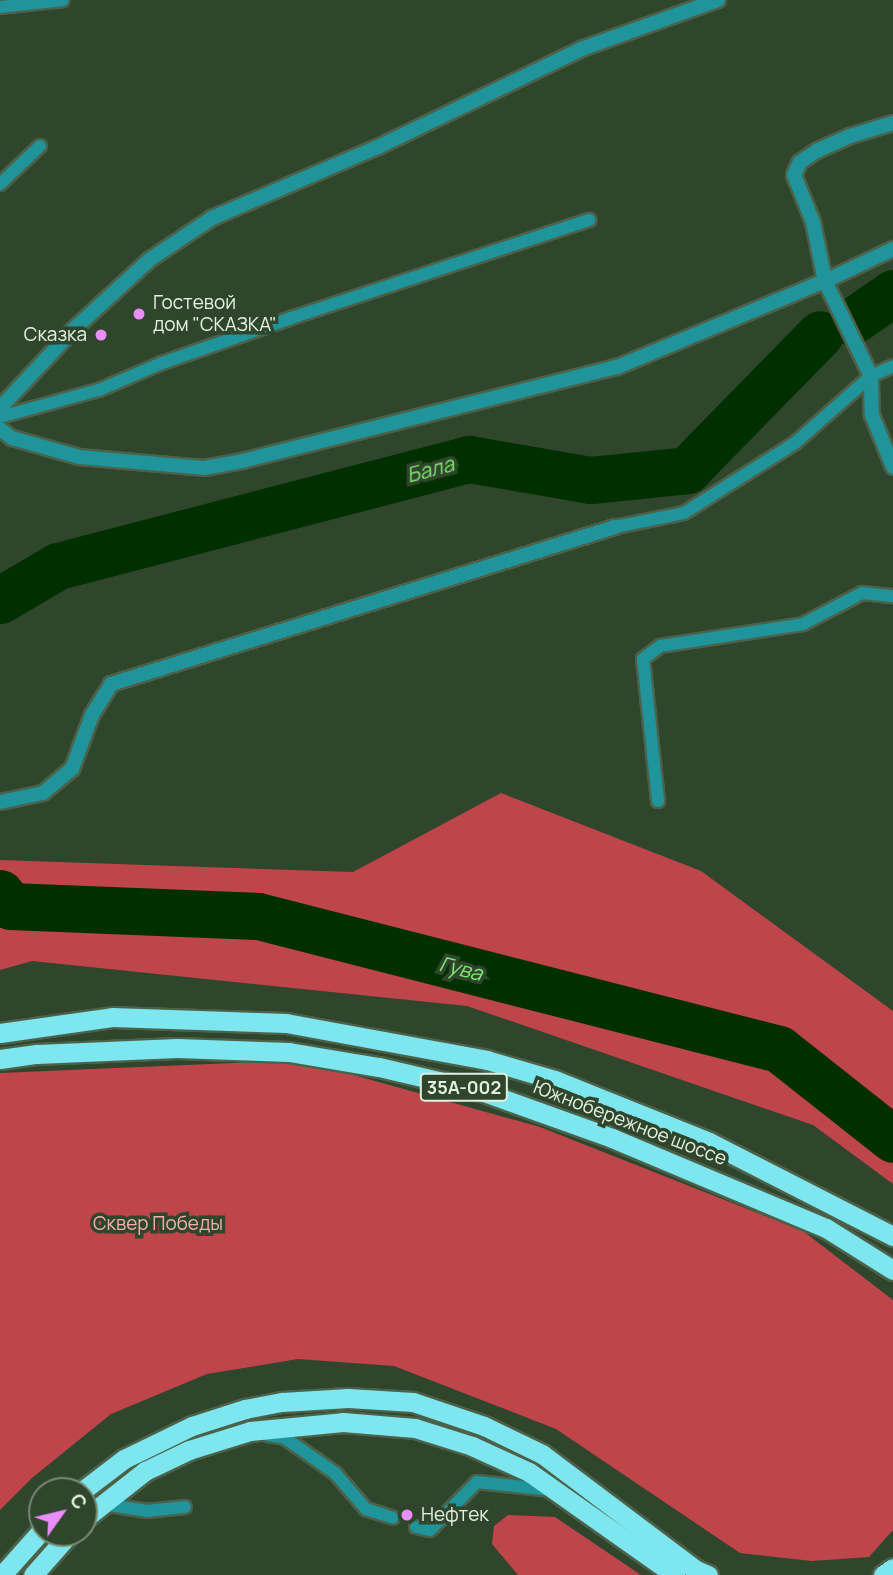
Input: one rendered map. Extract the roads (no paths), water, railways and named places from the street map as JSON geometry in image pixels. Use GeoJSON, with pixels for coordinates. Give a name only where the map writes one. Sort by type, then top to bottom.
{"type":"FeatureCollection","features":[{"type":"Feature","properties":{"kind":"highway","name":"Южнобережное шоссе"},"geometry":{"type":"LineString","coordinates":[[0,1033],[111,1017],[286,1023],[487,1060],[555,1080],[709,1142],[893,1236]]}},
{"type":"Feature","properties":{"kind":"highway","name":"Южнобережное шоссе"},"geometry":{"type":"LineString","coordinates":[[0,1059],[37,1054],[177,1048],[289,1052],[391,1070],[481,1091],[624,1143],[826,1228],[893,1270]]}},
{"type":"Feature","properties":{"kind":"highway"},"geometry":{"type":"LineString","coordinates":[[98,1479],[124,1459],[192,1426],[245,1409],[282,1402],[348,1398],[413,1402],[484,1426],[542,1454],[696,1570],[708,1575]]}},
{"type":"Feature","properties":{"kind":"highway"},"geometry":{"type":"LineString","coordinates":[[98,1508],[145,1471],[189,1450],[250,1431],[343,1422],[415,1428],[472,1446],[529,1472],[675,1575]]}},
{"type":"Feature","properties":{"kind":"highway"},"geometry":{"type":"LineString","coordinates":[[2,1575],[28,1546]]}},
{"type":"Feature","properties":{"kind":"highway"},"geometry":{"type":"LineString","coordinates":[[33,1575],[58,1547]]}},
{"type":"Feature","properties":{"kind":"highway"},"geometry":{"type":"LineString","coordinates":[[883,1575],[893,1568]]}},
{"type":"Feature","properties":{"kind":"street"},"geometry":{"type":"LineString","coordinates":[[0,408],[72,330],[149,260],[202,223],[378,147],[584,48],[718,0]]}},
{"type":"Feature","properties":{"kind":"street"},"geometry":{"type":"LineString","coordinates":[[893,123],[850,136],[818,150],[800,162],[794,175],[813,222],[825,281],[871,376],[872,415],[893,467]]}},
{"type":"Feature","properties":{"kind":"street"},"geometry":{"type":"LineString","coordinates":[[0,429],[12,438],[79,457],[204,468],[617,367],[825,281],[893,249]]}},
{"type":"Feature","properties":{"kind":"street"},"geometry":{"type":"LineString","coordinates":[[0,802],[43,793],[72,769],[92,715],[111,684],[615,527]]}},
{"type":"Feature","properties":{"kind":"lane"},"geometry":{"type":"LineString","coordinates":[[0,7],[63,0]]}},
{"type":"Feature","properties":{"kind":"lane"},"geometry":{"type":"LineString","coordinates":[[0,184],[40,146]]}},
{"type":"Feature","properties":{"kind":"lane"},"geometry":{"type":"LineString","coordinates":[[0,417],[99,390],[162,363],[291,318],[589,220]]}},
{"type":"Feature","properties":{"kind":"lane"},"geometry":{"type":"LineString","coordinates":[[615,527],[684,513],[795,443],[871,376],[893,366]]}},
{"type":"Feature","properties":{"kind":"lane"},"geometry":{"type":"LineString","coordinates":[[658,800],[643,659],[660,646],[803,624],[862,593],[893,596]]}},
{"type":"Feature","properties":{"kind":"lane"},"geometry":{"type":"LineString","coordinates":[[250,1431],[285,1438],[335,1473],[366,1509],[393,1518]]}},
{"type":"Feature","properties":{"kind":"lane"},"geometry":{"type":"LineString","coordinates":[[416,1527],[430,1530],[477,1482],[557,1491]]}},
{"type":"Feature","properties":{"kind":"lane"},"geometry":{"type":"LineString","coordinates":[[103,1504],[147,1511],[186,1507]]}},
{"type":"Feature","properties":{"kind":"waterway","name":"Бала"},"geometry":{"type":"LineString","coordinates":[[851,322],[893,293]]}},
{"type":"Feature","properties":{"kind":"waterway","name":"Бала"},"geometry":{"type":"LineString","coordinates":[[0,600],[58,566],[469,459],[591,480],[687,470],[820,334]]}},
{"type":"Feature","properties":{"kind":"waterway","name":"Гува"},"geometry":{"type":"LineString","coordinates":[[0,893],[10,906],[258,916],[779,1049],[893,1139]]}},
{"type":"Feature","properties":{"kind":"place","name":"Гостевой дом \"СКАЗКА\""},"geometry":{"type":"Point","coordinates":[139,314]}},
{"type":"Feature","properties":{"kind":"place","name":"Сказка"},"geometry":{"type":"Point","coordinates":[101,335]}},
{"type":"Feature","properties":{"kind":"place","name":"Нефтек"},"geometry":{"type":"Point","coordinates":[407,1515]}},
{"type":"Feature","properties":{"kind":"park label","name":"Сквер Победы"},"geometry":{"type":"Point","coordinates":[158,1224]}}]}
